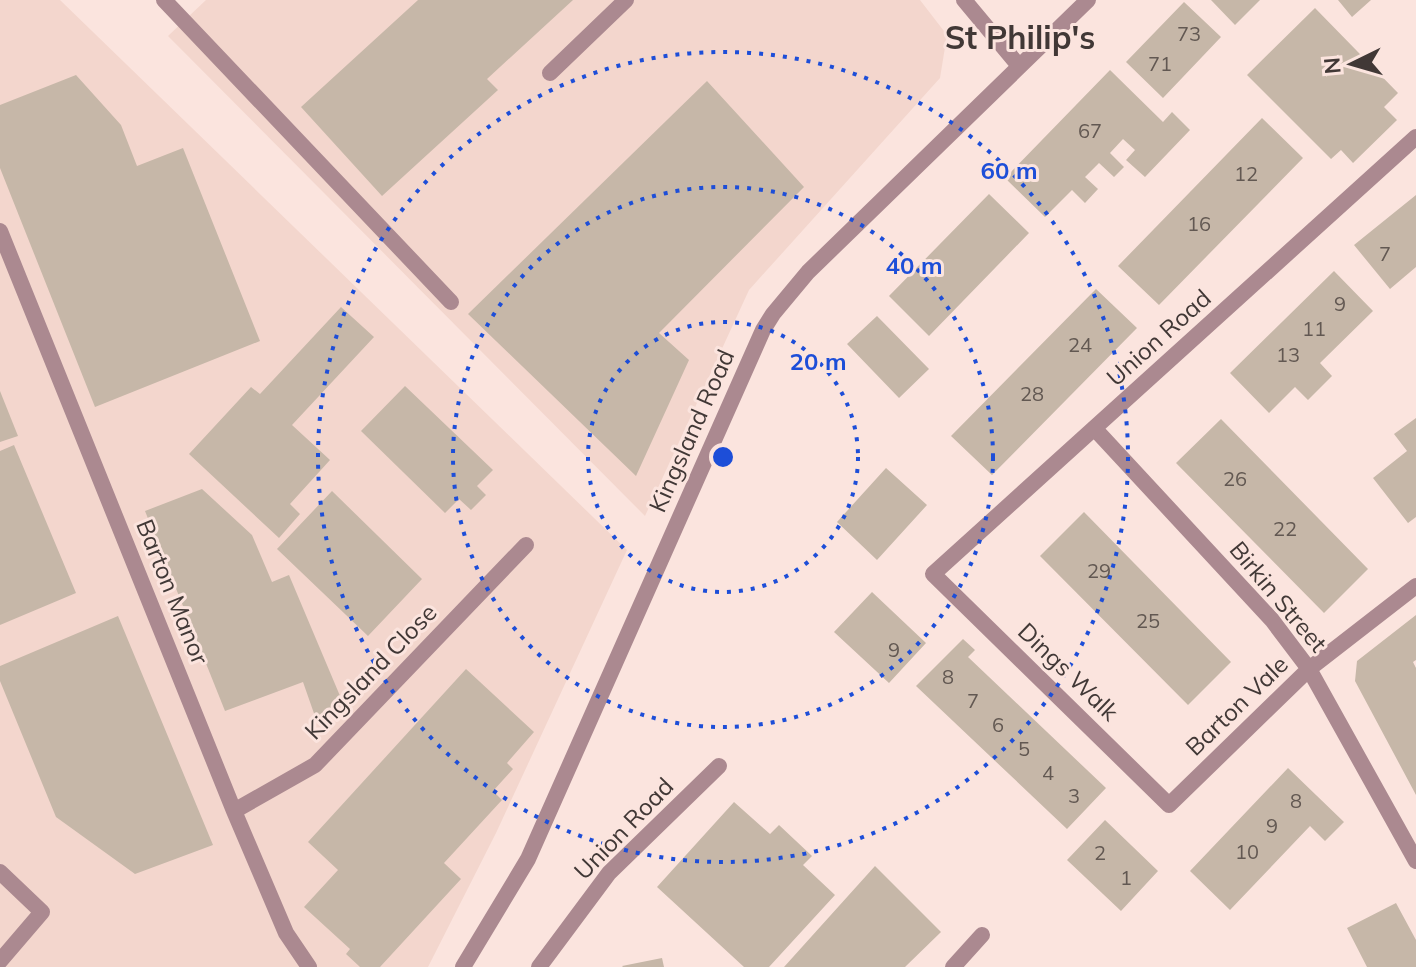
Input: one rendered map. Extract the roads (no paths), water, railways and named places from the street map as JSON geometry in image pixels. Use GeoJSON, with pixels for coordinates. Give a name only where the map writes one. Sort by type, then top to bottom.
{"type":"FeatureCollection","features":[{"type":"Feature","properties":{"kind":"street"},"geometry":{"type":"LineString","coordinates":[[164,0],[451,302]]}},
{"type":"Feature","properties":{"kind":"street"},"geometry":{"type":"LineString","coordinates":[[550,73],[626,0]]}},
{"type":"Feature","properties":{"kind":"street"},"geometry":{"type":"LineString","coordinates":[[964,0],[1019,66]]}},
{"type":"Feature","properties":{"kind":"street","name":"Kingsland Road"},"geometry":{"type":"LineString","coordinates":[[463,967],[480,935],[513,887],[539,835],[773,314],[808,272],[1088,0]]}},
{"type":"Feature","properties":{"kind":"street","name":"Union Road"},"geometry":{"type":"LineString","coordinates":[[933,574],[1416,137]]}},
{"type":"Feature","properties":{"kind":"street","name":"Barton Manor"},"geometry":{"type":"LineString","coordinates":[[0,231],[234,811],[286,933],[309,967]]}},
{"type":"Feature","properties":{"kind":"street","name":"Birkin Street"},"geometry":{"type":"LineString","coordinates":[[1094,428],[1272,620],[1309,669],[1416,861]]}},
{"type":"Feature","properties":{"kind":"street","name":"Kingsland Close"},"geometry":{"type":"LineString","coordinates":[[234,811],[315,765],[526,545]]}},
{"type":"Feature","properties":{"kind":"street","name":"Dings Walk"},"geometry":{"type":"LineString","coordinates":[[933,574],[1169,805]]}},
{"type":"Feature","properties":{"kind":"street","name":"Barton Vale"},"geometry":{"type":"LineString","coordinates":[[1169,805],[1309,669],[1416,586]]}},
{"type":"Feature","properties":{"kind":"street","name":"Union Road"},"geometry":{"type":"LineString","coordinates":[[539,967],[609,873],[719,766]]}},
{"type":"Feature","properties":{"kind":"street"},"geometry":{"type":"LineString","coordinates":[[0,872],[42,912],[0,961]]}},
{"type":"Feature","properties":{"kind":"street"},"geometry":{"type":"LineString","coordinates":[[953,967],[982,935]]}},
{"type":"Feature","properties":{"kind":"district","name":"St Philip's"},"geometry":{"type":"Point","coordinates":[1020,38]}}]}
